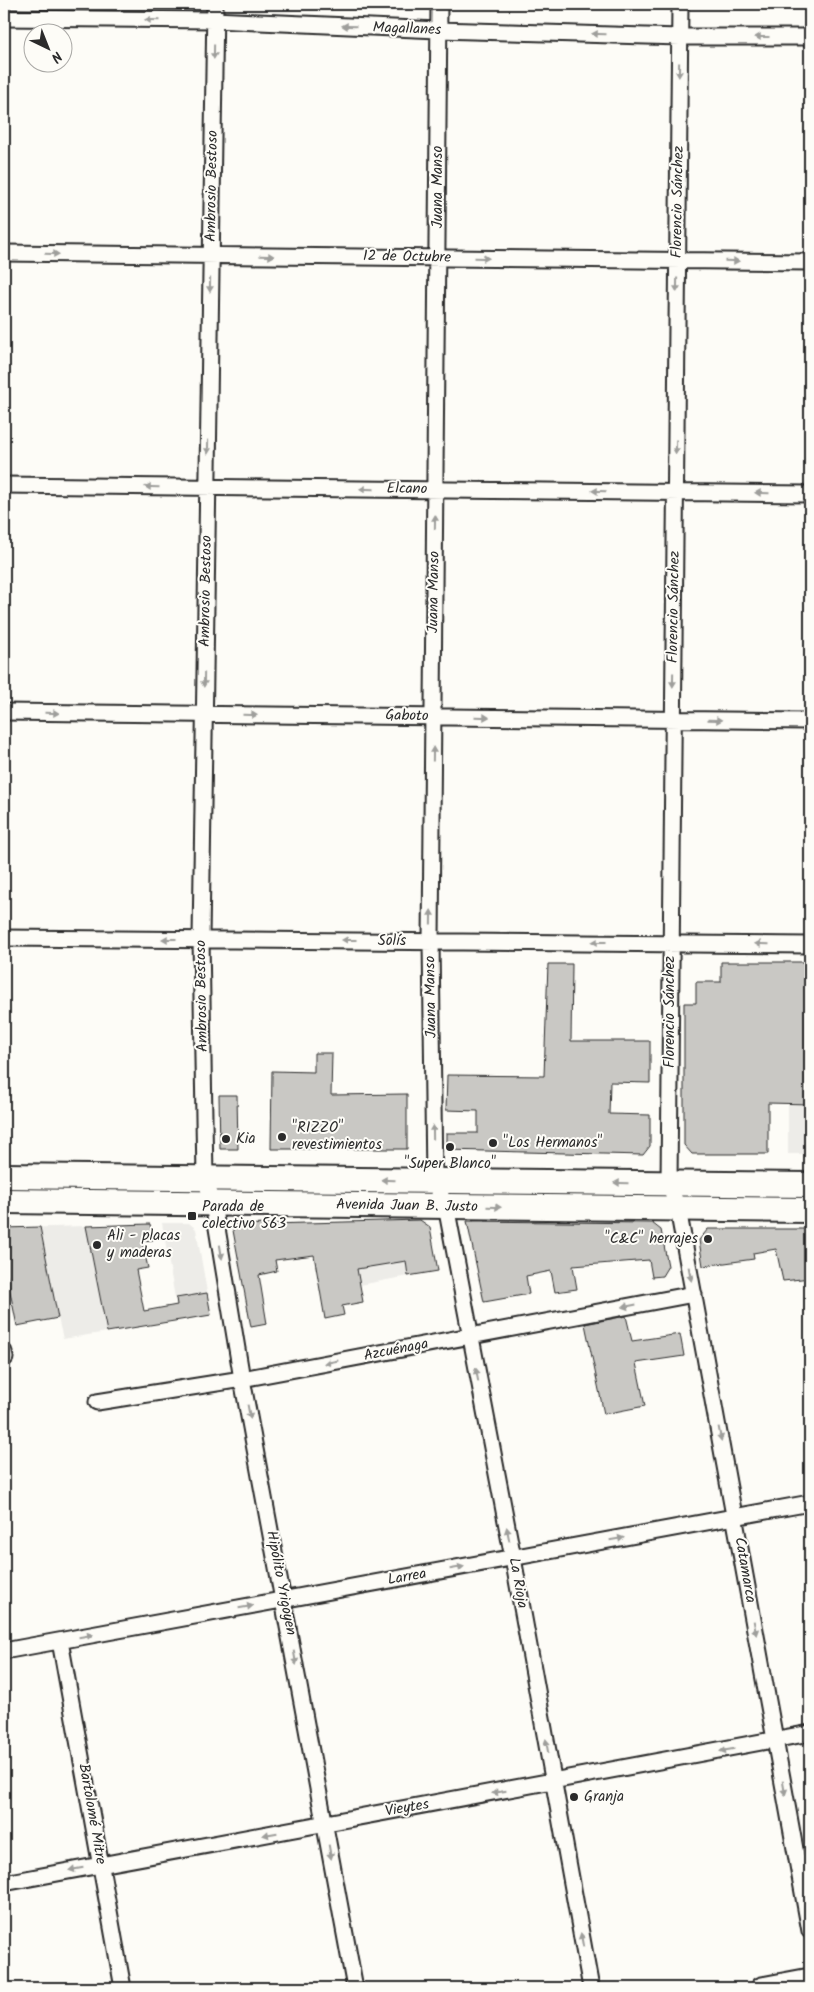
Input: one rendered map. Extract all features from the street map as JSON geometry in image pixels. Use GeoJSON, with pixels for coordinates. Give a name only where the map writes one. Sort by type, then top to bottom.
{"type":"FeatureCollection","features":[{"type":"Feature","properties":{"kind":"main road","name":"Avenida Juan B. Justo"},"geometry":{"type":"LineString","coordinates":[[4,1176],[810,1185]]}},
{"type":"Feature","properties":{"kind":"main road","name":"Avenida Juan B. Justo"},"geometry":{"type":"LineString","coordinates":[[4,1201],[810,1210]]}},
{"type":"Feature","properties":{"kind":"main road"},"geometry":{"type":"LineString","coordinates":[[762,1988],[810,1979]]}},
{"type":"Feature","properties":{"kind":"street","name":"Ambrosio Bestoso"},"geometry":{"type":"LineString","coordinates":[[205,1178],[201,939],[214,4]]}},
{"type":"Feature","properties":{"kind":"street","name":"Juana Manso"},"geometry":{"type":"LineString","coordinates":[[434,1180],[431,941],[439,4]]}},
{"type":"Feature","properties":{"kind":"street","name":"Florencio Sánchez"},"geometry":{"type":"LineString","coordinates":[[678,1209],[669,1183],[680,4]]}},
{"type":"Feature","properties":{"kind":"street","name":"Magallanes"},"geometry":{"type":"LineString","coordinates":[[4,18],[214,20],[438,30],[810,37]]}},
{"type":"Feature","properties":{"kind":"street","name":"12 de Octubre"},"geometry":{"type":"LineString","coordinates":[[4,253],[810,262]]}},
{"type":"Feature","properties":{"kind":"street","name":"Elcano"},"geometry":{"type":"LineString","coordinates":[[4,485],[810,494]]}},
{"type":"Feature","properties":{"kind":"street","name":"Gaboto"},"geometry":{"type":"LineString","coordinates":[[4,712],[810,720]]}},
{"type":"Feature","properties":{"kind":"street","name":"Solís"},"geometry":{"type":"LineString","coordinates":[[4,938],[810,945]]}},
{"type":"Feature","properties":{"kind":"street","name":"Hipólito Yrigoyen"},"geometry":{"type":"LineString","coordinates":[[205,1178],[214,1204],[242,1378],[355,1988]]}},
{"type":"Feature","properties":{"kind":"street","name":"La Rioja"},"geometry":{"type":"LineString","coordinates":[[434,1180],[446,1206],[469,1336],[513,1558],[591,1988]]}},
{"type":"Feature","properties":{"kind":"street","name":"Catamarca"},"geometry":{"type":"LineString","coordinates":[[678,1209],[810,1931]]}},
{"type":"Feature","properties":{"kind":"street","name":"Azcuénaga"},"geometry":{"type":"LineString","coordinates":[[97,1402],[242,1378],[694,1294]]}},
{"type":"Feature","properties":{"kind":"street","name":"Larrea"},"geometry":{"type":"LineString","coordinates":[[4,1651],[810,1503]]}},
{"type":"Feature","properties":{"kind":"street","name":"Bartolomé Mitre"},"geometry":{"type":"LineString","coordinates":[[60,1640],[123,1988]]}},
{"type":"Feature","properties":{"kind":"street","name":"Vieytes"},"geometry":{"type":"LineString","coordinates":[[4,1883],[810,1733]]}},
{"type":"Feature","properties":{"kind":"shaded area"},"geometry":{"type":"Polygon","coordinates":[[[788,1104],[810,1104],[810,1154],[788,1154],[788,1104]]]}},
{"type":"Feature","properties":{"kind":"shaded area"},"geometry":{"type":"Polygon","coordinates":[[[399,1221],[408,1276],[360,1285],[348,1222],[399,1221]]]}},
{"type":"Feature","properties":{"kind":"shaded area"},"geometry":{"type":"Polygon","coordinates":[[[162,1223],[189,1223],[196,1229],[211,1315],[179,1321],[162,1223]]]}},
{"type":"Feature","properties":{"kind":"shaded area"},"geometry":{"type":"Polygon","coordinates":[[[86,1226],[107,1332],[63,1339],[58,1318],[17,1326],[6,1275],[27,1271],[17,1228],[86,1226]]]}},
{"type":"Feature","properties":{"kind":"building"},"geometry":{"type":"Polygon","coordinates":[[[721,962],[810,962],[810,1104],[768,1103],[768,1154],[692,1154],[684,1145],[684,1003],[696,1003],[696,982],[721,982],[721,962]]]}},
{"type":"Feature","properties":{"kind":"building"},"geometry":{"type":"Polygon","coordinates":[[[548,964],[572,964],[571,1041],[650,1041],[650,1083],[610,1082],[609,1114],[650,1115],[650,1146],[643,1155],[447,1150],[447,1133],[478,1133],[478,1111],[446,1110],[447,1075],[544,1076],[548,964]]]}},
{"type":"Feature","properties":{"kind":"building"},"geometry":{"type":"Polygon","coordinates":[[[314,1053],[332,1053],[331,1095],[407,1094],[407,1149],[271,1149],[272,1071],[314,1072],[314,1053]]]}},
{"type":"Feature","properties":{"kind":"building"},"geometry":{"type":"Polygon","coordinates":[[[219,1095],[237,1095],[238,1149],[220,1149],[219,1095]]]}},
{"type":"Feature","properties":{"kind":"building"},"geometry":{"type":"Polygon","coordinates":[[[420,1220],[430,1227],[438,1271],[408,1276],[406,1261],[357,1269],[363,1302],[342,1306],[344,1315],[325,1319],[314,1255],[275,1260],[277,1271],[259,1275],[267,1324],[251,1327],[232,1225],[420,1220]]]}},
{"type":"Feature","properties":{"kind":"building"},"geometry":{"type":"Polygon","coordinates":[[[467,1221],[652,1223],[661,1230],[668,1266],[662,1276],[652,1277],[649,1260],[573,1266],[577,1289],[555,1292],[551,1271],[526,1276],[529,1294],[484,1302],[467,1221]]]}},
{"type":"Feature","properties":{"kind":"building"},"geometry":{"type":"Polygon","coordinates":[[[150,1224],[153,1240],[142,1241],[148,1268],[136,1270],[144,1311],[177,1305],[176,1298],[207,1293],[211,1315],[107,1332],[86,1226],[150,1224]]]}},
{"type":"Feature","properties":{"kind":"building"},"geometry":{"type":"Polygon","coordinates":[[[40,1227],[58,1318],[17,1326],[4,1262],[4,1228],[40,1227]]]}},
{"type":"Feature","properties":{"kind":"building"},"geometry":{"type":"Polygon","coordinates":[[[708,1229],[810,1229],[810,1278],[783,1281],[776,1249],[753,1253],[754,1259],[703,1266],[699,1240],[708,1229]]]}},
{"type":"Feature","properties":{"kind":"building"},"geometry":{"type":"Polygon","coordinates":[[[626,1316],[632,1341],[680,1334],[684,1356],[636,1363],[645,1406],[604,1414],[585,1324],[626,1316]]]}},
{"type":"Feature","properties":{"kind":"place","name":"\"RIZZO\" revestimientos"},"geometry":{"type":"Point","coordinates":[282,1137]}},
{"type":"Feature","properties":{"kind":"place","name":"Kia"},"geometry":{"type":"Point","coordinates":[226,1139]}},
{"type":"Feature","properties":{"kind":"place","name":"\"Los Hermanos\""},"geometry":{"type":"Point","coordinates":[493,1143]}},
{"type":"Feature","properties":{"kind":"place","name":"\"Super Blanco\""},"geometry":{"type":"Point","coordinates":[450,1147]}},
{"type":"Feature","properties":{"kind":"place","name":"Parada de colectivo 563"},"geometry":{"type":"Point","coordinates":[192,1216]}},
{"type":"Feature","properties":{"kind":"place","name":"\"C&C\" herrajes"},"geometry":{"type":"Point","coordinates":[708,1239]}},
{"type":"Feature","properties":{"kind":"place","name":"Ali - placas y maderas"},"geometry":{"type":"Point","coordinates":[97,1245]}},
{"type":"Feature","properties":{"kind":"place","name":"Granja"},"geometry":{"type":"Point","coordinates":[574,1797]}}]}
